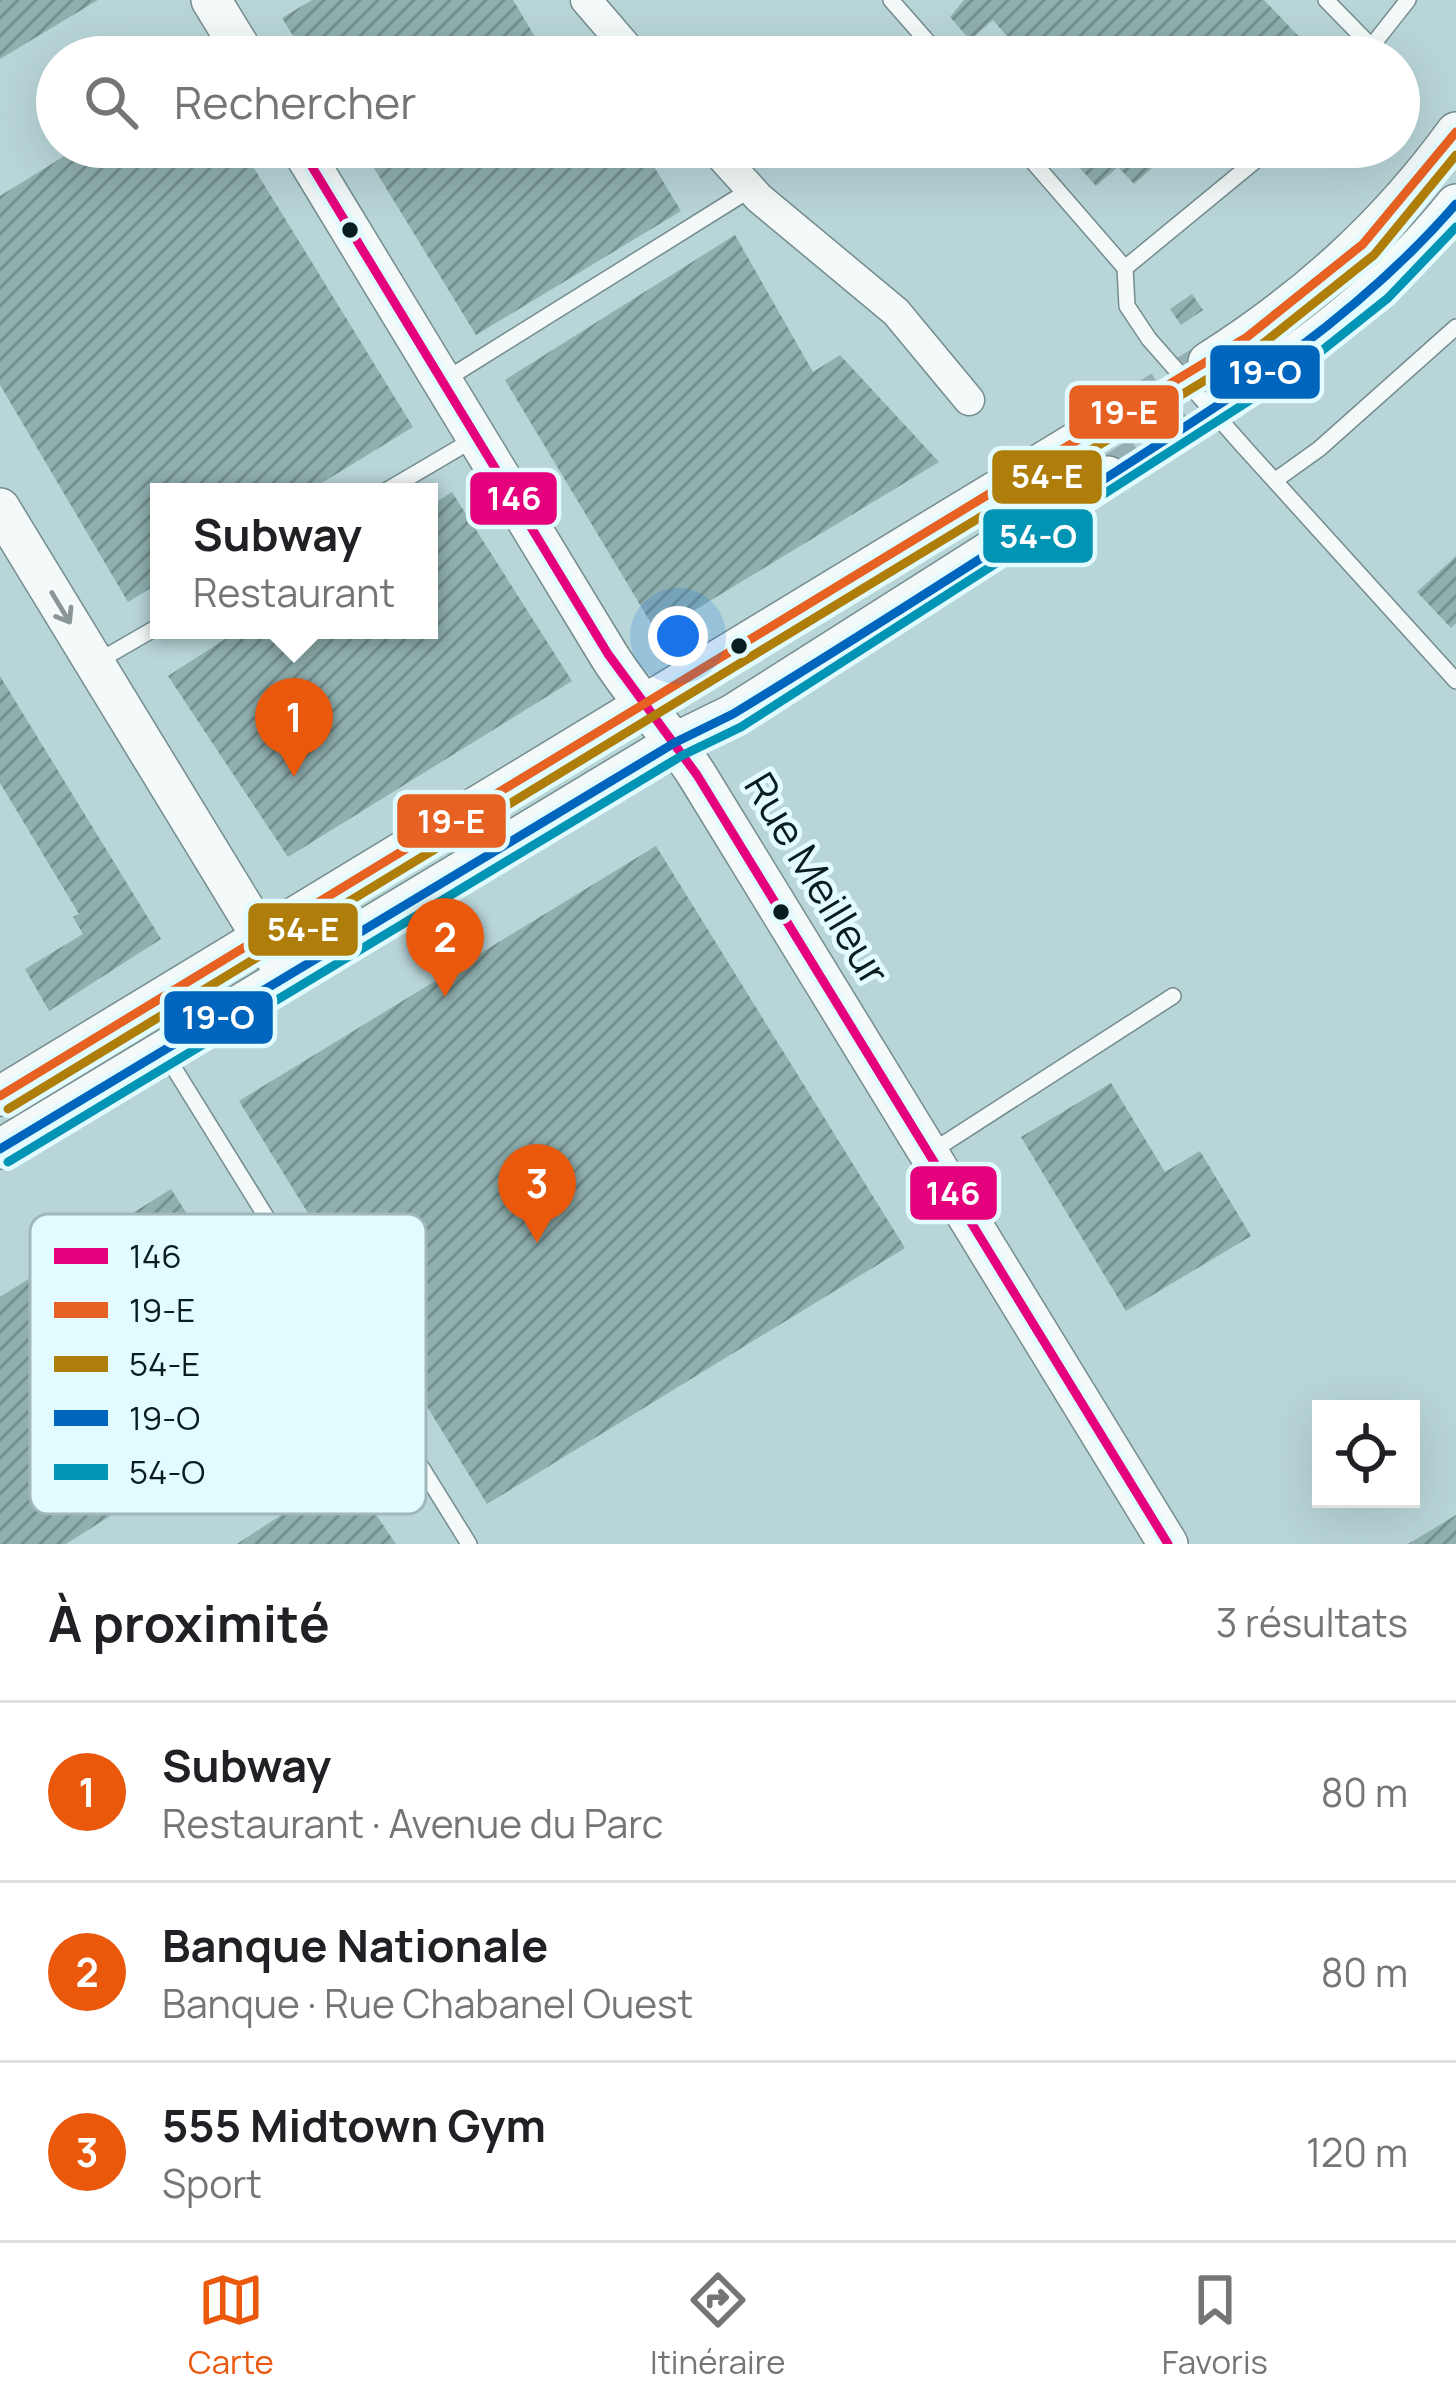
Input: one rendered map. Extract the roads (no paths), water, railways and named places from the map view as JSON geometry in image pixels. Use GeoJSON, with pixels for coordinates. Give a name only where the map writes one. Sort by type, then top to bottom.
{"type":"FeatureCollection","features":[{"type":"Feature","properties":{"kind":"street"},"geometry":{"type":"LineString","coordinates":[[211,0],[233,36]]}},
{"type":"Feature","properties":{"kind":"street"},"geometry":{"type":"LineString","coordinates":[[586,0],[617,36]]}},
{"type":"Feature","properties":{"kind":"street"},"geometry":{"type":"LineString","coordinates":[[1208,362],[1289,307],[1343,262],[1402,204],[1456,132]]}},
{"type":"Feature","properties":{"kind":"street","name":"Rue Meilleur"},"geometry":{"type":"LineString","coordinates":[[313,168],[639,705],[676,742],[929,1154],[1157,1540]]}},
{"type":"Feature","properties":{"kind":"street"},"geometry":{"type":"LineString","coordinates":[[732,168],[896,313],[969,400]]}},
{"type":"Feature","properties":{"kind":"street"},"geometry":{"type":"LineString","coordinates":[[1236,395],[1344,318],[1396,272],[1456,205]]}},
{"type":"Feature","properties":{"kind":"street"},"geometry":{"type":"LineString","coordinates":[[0,1096],[1078,441]]}},
{"type":"Feature","properties":{"kind":"street"},"geometry":{"type":"LineString","coordinates":[[0,1149],[284,974],[355,938],[676,742],[803,672],[1108,476]]}},
{"type":"Feature","properties":{"kind":"street"},"geometry":{"type":"LineString","coordinates":[[0,508],[284,974]]}},
{"type":"Feature","properties":{"kind":"lane"},"geometry":{"type":"LineString","coordinates":[[891,0],[923,36]]}},
{"type":"Feature","properties":{"kind":"lane"},"geometry":{"type":"LineString","coordinates":[[1326,0],[1355,36]]}},
{"type":"Feature","properties":{"kind":"lane"},"geometry":{"type":"LineString","coordinates":[[1380,36],[1408,0]]}},
{"type":"Feature","properties":{"kind":"lane"},"geometry":{"type":"LineString","coordinates":[[1038,168],[1125,268],[1127,306],[1150,339],[1456,681]]}},
{"type":"Feature","properties":{"kind":"lane"},"geometry":{"type":"LineString","coordinates":[[1125,268],[1246,168]]}},
{"type":"Feature","properties":{"kind":"lane"},"geometry":{"type":"LineString","coordinates":[[442,382],[751,189]]}},
{"type":"Feature","properties":{"kind":"lane"},"geometry":{"type":"LineString","coordinates":[[1277,479],[1319,449],[1456,327]]}},
{"type":"Feature","properties":{"kind":"lane"},"geometry":{"type":"LineString","coordinates":[[399,483],[476,437]]}},
{"type":"Feature","properties":{"kind":"lane"},"geometry":{"type":"LineString","coordinates":[[95,664],[150,631]]}},
{"type":"Feature","properties":{"kind":"lane"},"geometry":{"type":"LineString","coordinates":[[929,1154],[1173,996]]}},
{"type":"Feature","properties":{"kind":"lane"},"geometry":{"type":"LineString","coordinates":[[163,1049],[257,1214]]}},
{"type":"Feature","properties":{"kind":"lane"},"geometry":{"type":"LineString","coordinates":[[426,1479],[469,1544]]}},
{"type":"Feature","properties":{"kind":"tunnel"},"geometry":{"type":"LineString","coordinates":[[1078,441],[1208,362]]}},
{"type":"Feature","properties":{"kind":"tunnel"},"geometry":{"type":"LineString","coordinates":[[1108,476],[1236,395]]}},
{"type":"Feature","properties":{"kind":"place","name":"Subway"},"geometry":{"type":"Point","coordinates":[294,777]}},
{"type":"Feature","properties":{"kind":"place","name":"Banque Nationale"},"geometry":{"type":"Point","coordinates":[445,997]}},
{"type":"Feature","properties":{"kind":"place","name":"555 Midtown Gym"},"geometry":{"type":"Point","coordinates":[537,1243]}}]}
